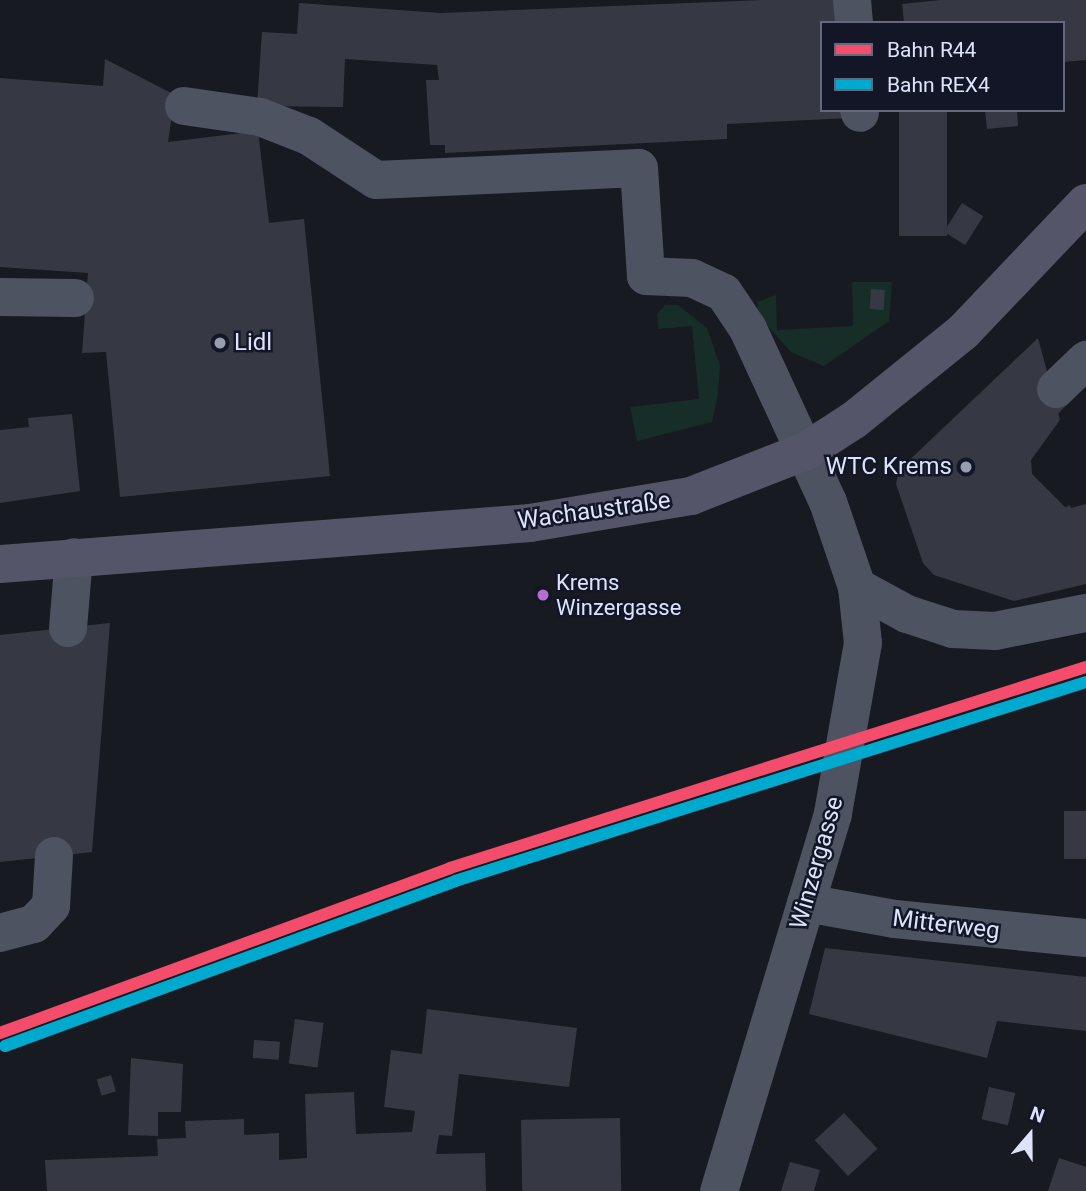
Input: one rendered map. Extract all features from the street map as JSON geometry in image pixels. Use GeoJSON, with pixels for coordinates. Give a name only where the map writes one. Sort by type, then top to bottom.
{"type":"FeatureCollection","features":[{"type":"Feature","properties":{"kind":"main road","name":"Wachaustraße"},"geometry":{"type":"LineString","coordinates":[[0,564],[596,515],[691,496],[806,451],[964,332],[1086,203]]}},
{"type":"Feature","properties":{"kind":"street"},"geometry":{"type":"LineString","coordinates":[[852,0],[854,21]]}},
{"type":"Feature","properties":{"kind":"street","name":"Winzergasse"},"geometry":{"type":"LineString","coordinates":[[184,106],[260,117],[309,136],[376,180],[639,168],[646,276],[692,278],[724,293],[748,329],[806,451],[857,587],[863,643],[859,691],[806,903],[719,1191]]}},
{"type":"Feature","properties":{"kind":"street"},"geometry":{"type":"LineString","coordinates":[[0,297],[75,298]]}},
{"type":"Feature","properties":{"kind":"street"},"geometry":{"type":"LineString","coordinates":[[1056,389],[1086,360]]}},
{"type":"Feature","properties":{"kind":"street"},"geometry":{"type":"LineString","coordinates":[[68,628],[74,557]]}},
{"type":"Feature","properties":{"kind":"street"},"geometry":{"type":"LineString","coordinates":[[857,587],[907,614],[953,629],[995,631],[1086,613]]}},
{"type":"Feature","properties":{"kind":"street"},"geometry":{"type":"LineString","coordinates":[[0,933],[34,924],[51,905],[54,856]]}},
{"type":"Feature","properties":{"kind":"street","name":"Mitterweg"},"geometry":{"type":"LineString","coordinates":[[806,903],[895,919],[1086,938]]}},
{"type":"Feature","properties":{"kind":"green space"},"geometry":{"type":"Polygon","coordinates":[[[852,282],[892,282],[889,321],[824,366],[791,352],[759,316],[757,302],[776,295],[777,330],[853,326],[852,282]]]}},
{"type":"Feature","properties":{"kind":"green space"},"geometry":{"type":"Polygon","coordinates":[[[665,305],[678,305],[707,328],[720,366],[718,393],[712,422],[637,441],[630,407],[699,399],[692,326],[658,329],[657,314],[665,305]]]}},
{"type":"Feature","properties":{"kind":"building"},"geometry":{"type":"Polygon","coordinates":[[[763,0],[844,0],[845,21],[820,21],[820,112],[850,112],[850,118],[727,124],[727,139],[445,153],[445,145],[430,145],[426,80],[439,80],[437,65],[345,59],[343,107],[257,106],[262,32],[297,34],[299,3],[441,13],[763,0]]]}},
{"type":"Feature","properties":{"kind":"building"},"geometry":{"type":"Polygon","coordinates":[[[941,0],[1086,0],[1086,60],[1065,62],[1065,21],[904,21],[902,4],[941,0]]]}},
{"type":"Feature","properties":{"kind":"building"},"geometry":{"type":"Polygon","coordinates":[[[105,59],[175,95],[168,142],[258,131],[269,223],[304,219],[330,476],[120,497],[106,352],[82,353],[88,273],[0,267],[0,78],[103,86],[105,59]]]}},
{"type":"Feature","properties":{"kind":"building"},"geometry":{"type":"Polygon","coordinates":[[[899,112],[947,112],[947,236],[899,236],[899,112]]]}},
{"type":"Feature","properties":{"kind":"building"},"geometry":{"type":"Polygon","coordinates":[[[985,112],[1017,112],[1018,126],[987,129],[985,112]]]}},
{"type":"Feature","properties":{"kind":"building"},"geometry":{"type":"Polygon","coordinates":[[[962,203],[983,216],[965,245],[944,232],[962,203]]]}},
{"type":"Feature","properties":{"kind":"building"},"geometry":{"type":"Polygon","coordinates":[[[871,289],[885,290],[884,310],[870,309],[871,289]]]}},
{"type":"Feature","properties":{"kind":"building","name":"WTC Krems"},"geometry":{"type":"Polygon","coordinates":[[[1038,338],[1060,420],[1031,460],[1032,474],[1067,509],[1086,504],[1086,584],[1014,601],[934,575],[923,563],[896,484],[899,470],[1038,338]]]}},
{"type":"Feature","properties":{"kind":"building"},"geometry":{"type":"Polygon","coordinates":[[[72,414],[80,491],[0,503],[0,430],[29,427],[28,418],[72,414]]]}},
{"type":"Feature","properties":{"kind":"building"},"geometry":{"type":"Polygon","coordinates":[[[110,623],[92,852],[0,862],[0,635],[110,623]]]}},
{"type":"Feature","properties":{"kind":"building"},"geometry":{"type":"Polygon","coordinates":[[[1064,811],[1086,811],[1086,859],[1064,859],[1064,811]]]}},
{"type":"Feature","properties":{"kind":"building"},"geometry":{"type":"Polygon","coordinates":[[[825,948],[1086,977],[1086,1031],[997,1021],[987,1058],[809,1014],[825,948]]]}},
{"type":"Feature","properties":{"kind":"building"},"geometry":{"type":"Polygon","coordinates":[[[427,1009],[577,1028],[569,1087],[459,1074],[452,1136],[439,1135],[436,1154],[485,1153],[486,1191],[47,1191],[45,1160],[158,1156],[157,1139],[186,1138],[185,1121],[244,1119],[244,1135],[279,1133],[279,1160],[307,1158],[305,1094],[354,1092],[356,1134],[412,1132],[415,1111],[384,1107],[391,1050],[422,1054],[427,1009]]]}},
{"type":"Feature","properties":{"kind":"building"},"geometry":{"type":"Polygon","coordinates":[[[295,1019],[324,1023],[317,1068],[289,1064],[295,1019]]]}},
{"type":"Feature","properties":{"kind":"building"},"geometry":{"type":"Polygon","coordinates":[[[254,1040],[280,1042],[279,1060],[253,1058],[254,1040]]]}},
{"type":"Feature","properties":{"kind":"building"},"geometry":{"type":"Polygon","coordinates":[[[131,1058],[183,1064],[181,1112],[158,1112],[158,1136],[128,1135],[131,1058]]]}},
{"type":"Feature","properties":{"kind":"building"},"geometry":{"type":"Polygon","coordinates":[[[111,1075],[116,1091],[102,1096],[97,1079],[111,1075]]]}},
{"type":"Feature","properties":{"kind":"building"},"geometry":{"type":"Polygon","coordinates":[[[989,1087],[1015,1093],[1008,1125],[982,1119],[989,1087]]]}},
{"type":"Feature","properties":{"kind":"building"},"geometry":{"type":"Polygon","coordinates":[[[844,1113],[877,1149],[848,1176],[815,1140],[844,1113]]]}},
{"type":"Feature","properties":{"kind":"building"},"geometry":{"type":"Polygon","coordinates":[[[620,1118],[621,1191],[522,1191],[521,1120],[620,1118]]]}},
{"type":"Feature","properties":{"kind":"building"},"geometry":{"type":"Polygon","coordinates":[[[1059,1158],[1086,1167],[1086,1191],[1048,1191],[1059,1158]]]}},
{"type":"Feature","properties":{"kind":"building"},"geometry":{"type":"Polygon","coordinates":[[[790,1162],[820,1170],[814,1191],[781,1191],[790,1162]]]}},
{"type":"Feature","properties":{"kind":"tunnel"},"geometry":{"type":"LineString","coordinates":[[1056,389],[975,469],[965,490],[966,514],[983,532],[1008,541],[1045,540],[1086,518]]}},
{"type":"Feature","properties":{"kind":"tunnel"},"geometry":{"type":"LineString","coordinates":[[54,856],[68,628]]}},
{"type":"Feature","properties":{"kind":"tunnel"},"geometry":{"type":"LineString","coordinates":[[0,686],[65,679]]}},
{"type":"Feature","properties":{"kind":"rail line","name":"R44"},"geometry":{"type":"LineString","coordinates":[[0,1033],[450,868],[1086,667]]}},
{"type":"Feature","properties":{"kind":"rail line","name":"REX4"},"geometry":{"type":"LineString","coordinates":[[5,1046],[455,881],[1086,682]]}},
{"type":"Feature","properties":{"kind":"place","name":"Lidl"},"geometry":{"type":"Point","coordinates":[220,343]}},
{"type":"Feature","properties":{"kind":"place","name":"WTC Krems"},"geometry":{"type":"Point","coordinates":[966,467]}},
{"type":"Feature","properties":{"kind":"place","name":"Krems Winzergasse"},"geometry":{"type":"Point","coordinates":[543,595]}}]}
